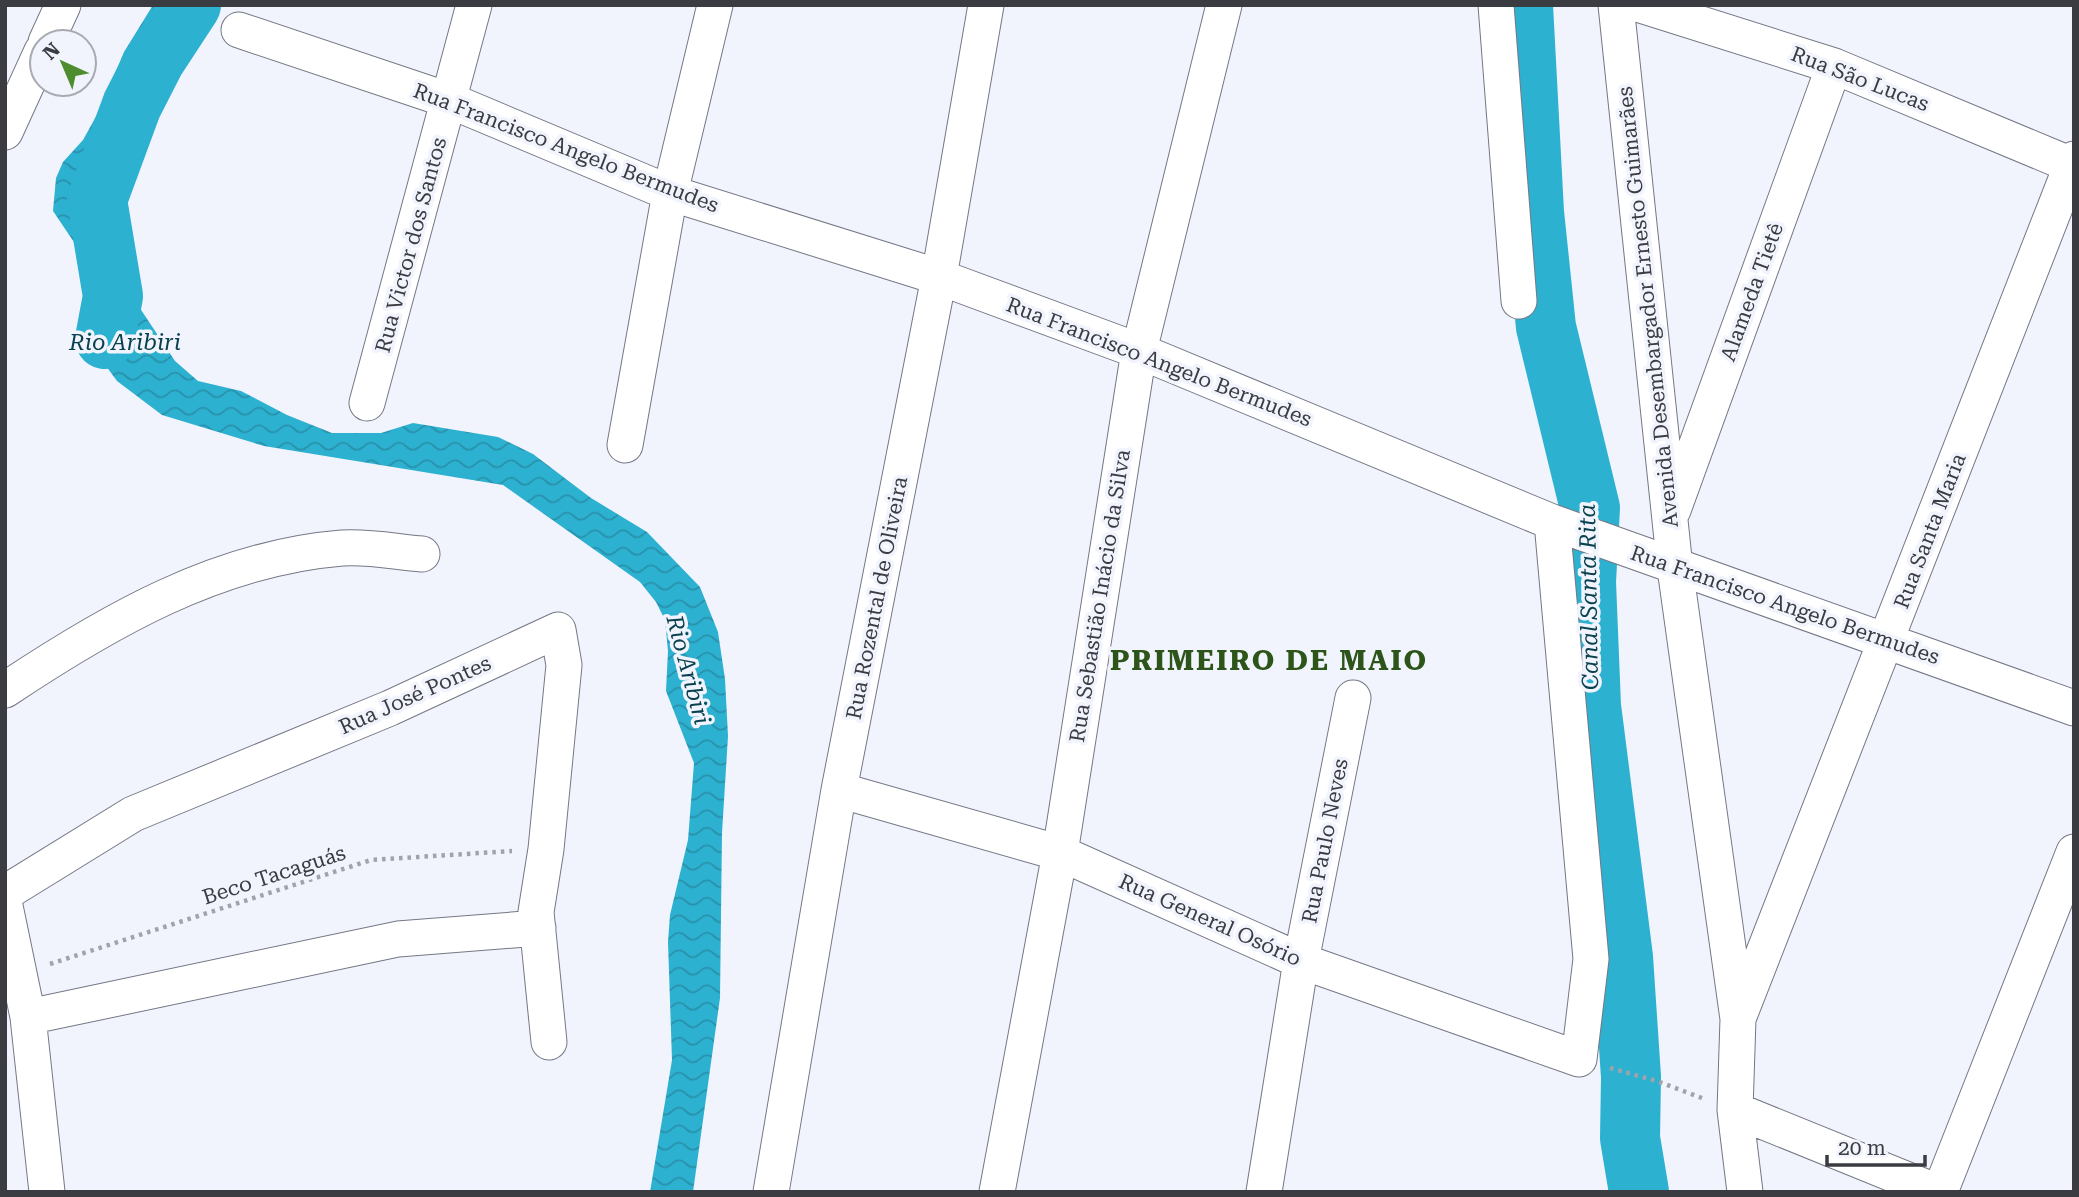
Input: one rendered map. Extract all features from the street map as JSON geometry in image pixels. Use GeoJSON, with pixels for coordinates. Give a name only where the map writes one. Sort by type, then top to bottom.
{"type":"FeatureCollection","features":[{"type":"Feature","properties":{"kind":"street"},"geometry":{"type":"LineString","coordinates":[[52,28],[63,5]]}},
{"type":"Feature","properties":{"kind":"street","name":"Rua Victor dos Santos"},"geometry":{"type":"LineString","coordinates":[[367,403],[451,100],[474,5]]}},
{"type":"Feature","properties":{"kind":"street"},"geometry":{"type":"LineString","coordinates":[[625,445],[670,193],[715,5]]}},
{"type":"Feature","properties":{"kind":"street","name":"Rua Rozental de Oliveira"},"geometry":{"type":"LineString","coordinates":[[771,1192],[839,790],[939,278],[986,5]]}},
{"type":"Feature","properties":{"kind":"street","name":"Rua Sebastião Inácio da Silva"},"geometry":{"type":"LineString","coordinates":[[997,1192],[1060,853],[1139,351],[1224,5]]}},
{"type":"Feature","properties":{"kind":"street"},"geometry":{"type":"LineString","coordinates":[[1496,5],[1519,301]]}},
{"type":"Feature","properties":{"kind":"street","name":"Avenida Desembargador Ernesto Guimarães"},"geometry":{"type":"LineString","coordinates":[[1616,5],[1675,568],[1738,1019],[1735,1110],[1745,1192]]}},
{"type":"Feature","properties":{"kind":"street","name":"Rua São Lucas"},"geometry":{"type":"LineString","coordinates":[[1641,5],[1834,66],[2073,163]]}},
{"type":"Feature","properties":{"kind":"street","name":"Rua Francisco Angelo Bermudes"},"geometry":{"type":"LineString","coordinates":[[239,30],[451,100],[670,193],[939,278],[1139,351],[1556,524],[2074,708]]}},
{"type":"Feature","properties":{"kind":"street","name":"Alameda Tietê"},"geometry":{"type":"LineString","coordinates":[[1671,519],[1834,66]]}},
{"type":"Feature","properties":{"kind":"street"},"geometry":{"type":"LineString","coordinates":[[5,132],[28,82]]}},
{"type":"Feature","properties":{"kind":"street","name":"Rua Santa Maria"},"geometry":{"type":"LineString","coordinates":[[1738,1019],[2073,163]]}},
{"type":"Feature","properties":{"kind":"street"},"geometry":{"type":"LineString","coordinates":[[1556,524],[1591,960],[1590,1063]]}},
{"type":"Feature","properties":{"kind":"street"},"geometry":{"type":"LineString","coordinates":[[5,690],[55,656],[159,597],[255,563],[343,548],[422,554]]}},
{"type":"Feature","properties":{"kind":"street","name":"Rua José Pontes"},"geometry":{"type":"LineString","coordinates":[[5,893],[133,814],[390,708],[558,631],[564,665],[546,849],[536,912],[549,1042]]}},
{"type":"Feature","properties":{"kind":"street","name":"Rua Paulo Neves"},"geometry":{"type":"LineString","coordinates":[[1264,1192],[1301,961],[1353,698]]}},
{"type":"Feature","properties":{"kind":"street","name":"Rua General Osório"},"geometry":{"type":"LineString","coordinates":[[839,790],[1060,853],[1301,961],[1590,1063]]}},
{"type":"Feature","properties":{"kind":"street"},"geometry":{"type":"LineString","coordinates":[[1735,1110],[1938,1192],[2074,852]]}},
{"type":"Feature","properties":{"kind":"street"},"geometry":{"type":"LineString","coordinates":[[5,906],[28,1017],[47,1192]]}},
{"type":"Feature","properties":{"kind":"street"},"geometry":{"type":"LineString","coordinates":[[28,1017],[398,939],[538,928]]}},
{"type":"Feature","properties":{"kind":"path","name":"Beco Tacaguás"},"geometry":{"type":"LineString","coordinates":[[20,974],[371,860],[546,849]]}},
{"type":"Feature","properties":{"kind":"path"},"geometry":{"type":"LineString","coordinates":[[1590,1063],[1657,1080],[1735,1110]]}},
{"type":"Feature","properties":{"kind":"water","name":"Rio Aribiri"},"geometry":{"type":"Polygon","coordinates":[[[153,5],[188,5],[149,74],[131,91],[120,112],[87,188],[85,213],[98,245],[175,361],[198,381],[241,391],[287,415],[332,433],[381,433],[413,423],[498,437],[533,454],[591,498],[647,532],[700,587],[718,632],[725,679],[728,736],[722,833],[720,998],[693,1192],[650,1192],[672,1060],[668,942],[670,915],[688,840],[694,763],[666,691],[668,651],[665,620],[656,602],[640,582],[503,485],[264,446],[162,415],[117,381],[95,351],[90,331],[94,301],[84,274],[82,254],[53,211],[56,178],[63,162],[83,140],[99,111],[124,52],[153,5]]]}},
{"type":"Feature","properties":{"kind":"waterway","name":"Rio Aribiri"},"geometry":{"type":"LineString","coordinates":[[105,339],[113,296],[97,200],[132,105],[155,60],[191,5]]}},
{"type":"Feature","properties":{"kind":"waterway","name":"Canal Santa Rita"},"geometry":{"type":"LineString","coordinates":[[1523,5],[1534,212],[1546,327],[1590,508],[1586,582],[1591,706],[1623,957],[1631,1077],[1630,1138],[1639,1192]]}},
{"type":"Feature","properties":{"kind":"district","name":"PRIMEIRO DE MAIO"},"geometry":{"type":"Point","coordinates":[1269,660]}}]}
